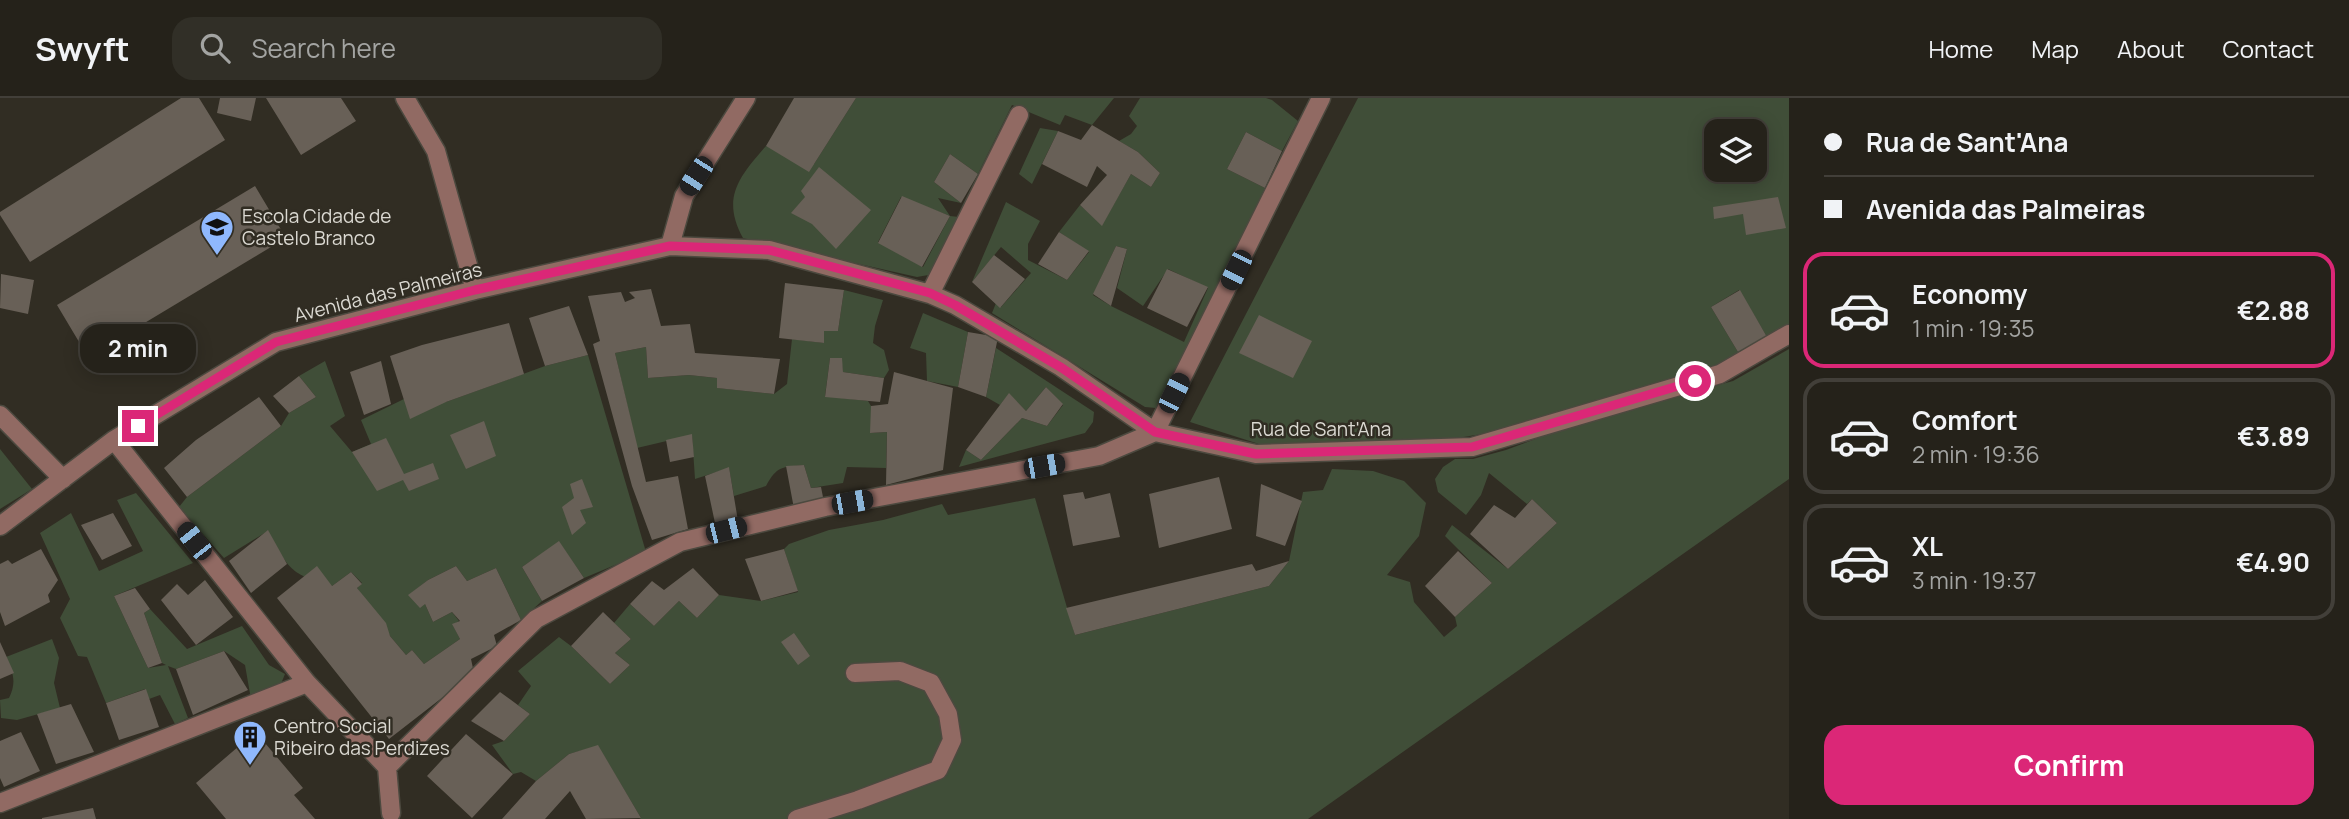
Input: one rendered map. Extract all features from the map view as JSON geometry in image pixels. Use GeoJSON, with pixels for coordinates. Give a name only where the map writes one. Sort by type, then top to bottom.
{"type":"FeatureCollection","features":[{"type":"Feature","properties":{"kind":"street"},"geometry":{"type":"LineString","coordinates":[[405,98],[436,150],[475,290]]}},
{"type":"Feature","properties":{"kind":"street"},"geometry":{"type":"LineString","coordinates":[[670,246],[684,196],[746,98]]}},
{"type":"Feature","properties":{"kind":"street"},"geometry":{"type":"LineString","coordinates":[[387,768],[536,619],[680,542],[825,506],[1099,456],[1155,432],[1321,98]]}},
{"type":"Feature","properties":{"kind":"street"},"geometry":{"type":"LineString","coordinates":[[930,293],[1019,115]]}},
{"type":"Feature","properties":{"kind":"street","name":"Avenida das Palmeiras"},"geometry":{"type":"LineString","coordinates":[[0,526],[114,440],[276,342],[475,290],[670,246]]}},
{"type":"Feature","properties":{"kind":"street","name":"Rua de Sant'Ana"},"geometry":{"type":"LineString","coordinates":[[670,246],[769,250],[930,293],[1062,368],[1155,432],[1256,454],[1472,447],[1720,374],[1789,334]]}},
{"type":"Feature","properties":{"kind":"street"},"geometry":{"type":"LineString","coordinates":[[0,415],[63,479]]}},
{"type":"Feature","properties":{"kind":"street"},"geometry":{"type":"LineString","coordinates":[[114,440],[307,683],[387,768],[394,817]]}},
{"type":"Feature","properties":{"kind":"street"},"geometry":{"type":"LineString","coordinates":[[797,819],[938,770],[952,740],[948,714],[931,683],[900,671],[855,673]]}},
{"type":"Feature","properties":{"kind":"street"},"geometry":{"type":"LineString","coordinates":[[0,803],[307,683]]}},
{"type":"Feature","properties":{"kind":"green space"},"geometry":{"type":"Polygon","coordinates":[[[856,98],[1114,98],[1092,125],[1065,115],[1060,125],[1012,105],[978,174],[950,154],[934,182],[961,203],[938,198],[950,216],[959,217],[934,274],[917,277],[743,238],[737,224],[733,199],[741,178],[766,146],[814,164],[856,98]],[[901,197],[878,242],[923,267],[950,216],[901,197]]]}},
{"type":"Feature","properties":{"kind":"green space"},"geometry":{"type":"Polygon","coordinates":[[[1140,98],[1266,98],[1298,121],[1282,151],[1246,132],[1227,169],[1265,188],[1163,400],[1156,408],[1145,407],[992,313],[996,303],[1001,307],[1031,273],[1001,247],[972,282],[1006,202],[1040,221],[1028,244],[1028,260],[1067,280],[1089,252],[1059,232],[1080,205],[1102,225],[1131,174],[1151,187],[1160,173],[1138,152],[1119,141],[1131,134],[1137,126],[1129,116],[1140,98]],[[1116,246],[1093,295],[1184,342],[1208,288],[1168,269],[1143,306],[1117,288],[1127,249],[1116,246]]]}},
{"type":"Feature","properties":{"kind":"green space"},"geometry":{"type":"Polygon","coordinates":[[[1358,98],[1789,98],[1789,325],[1767,337],[1739,290],[1711,307],[1738,352],[1724,363],[1548,415],[1507,430],[1451,439],[1259,444],[1190,422],[1358,98]]]}},
{"type":"Feature","properties":{"kind":"green space"},"geometry":{"type":"Polygon","coordinates":[[[1040,128],[1058,131],[1032,184],[1019,174],[1040,128]]]}},
{"type":"Feature","properties":{"kind":"green space"},"geometry":{"type":"Polygon","coordinates":[[[844,290],[883,300],[873,343],[884,350],[889,370],[884,378],[843,372],[841,358],[830,358],[825,396],[868,401],[871,406],[871,433],[887,432],[886,468],[847,467],[843,483],[811,488],[804,465],[785,467],[773,475],[766,486],[734,496],[729,468],[695,479],[692,435],[637,448],[615,353],[646,347],[648,378],[689,375],[717,378],[718,388],[774,394],[787,384],[792,339],[824,343],[824,331],[838,331],[844,290]]]}},
{"type":"Feature","properties":{"kind":"green space"},"geometry":{"type":"Polygon","coordinates":[[[923,313],[968,332],[958,387],[927,381],[926,353],[910,348],[923,313]]]}},
{"type":"Feature","properties":{"kind":"green space"},"geometry":{"type":"Polygon","coordinates":[[[996,348],[1094,412],[1093,422],[1085,433],[959,467],[966,450],[981,460],[1022,418],[1047,426],[1063,405],[1046,387],[1026,411],[1009,394],[1000,405],[986,397],[996,348]]]}},
{"type":"Feature","properties":{"kind":"green space"},"geometry":{"type":"Polygon","coordinates":[[[1789,349],[1789,479],[1308,819],[639,819],[641,818],[598,746],[569,754],[536,781],[521,772],[513,774],[492,745],[504,741],[530,714],[518,705],[531,686],[518,671],[559,637],[610,684],[630,665],[615,653],[631,639],[614,623],[630,604],[654,626],[679,601],[697,618],[719,595],[761,601],[798,592],[784,549],[789,544],[829,530],[883,520],[942,504],[948,515],[1035,498],[1075,635],[1269,586],[1289,561],[1303,492],[1323,490],[1332,469],[1373,471],[1404,481],[1426,503],[1419,536],[1387,575],[1410,582],[1414,602],[1444,637],[1457,626],[1455,617],[1492,583],[1445,536],[1452,525],[1508,569],[1557,523],[1532,499],[1527,504],[1489,473],[1481,495],[1466,515],[1438,492],[1435,479],[1443,467],[1455,459],[1473,459],[1506,450],[1579,423],[1733,381],[1789,349]]]}},
{"type":"Feature","properties":{"kind":"green space"},"geometry":{"type":"Polygon","coordinates":[[[588,355],[646,552],[584,578],[559,542],[522,567],[542,601],[521,620],[496,568],[467,581],[456,566],[428,580],[409,595],[425,604],[433,622],[452,612],[459,621],[453,625],[460,639],[424,664],[412,650],[406,655],[390,636],[357,588],[362,583],[351,572],[332,586],[307,578],[286,562],[268,531],[224,558],[179,507],[187,497],[281,426],[289,413],[316,397],[299,376],[325,361],[345,416],[330,426],[352,452],[371,444],[361,420],[404,399],[446,402],[545,366],[588,355]]]}},
{"type":"Feature","properties":{"kind":"green space"},"geometry":{"type":"Polygon","coordinates":[[[0,449],[32,489],[0,509],[0,449]]]}},
{"type":"Feature","properties":{"kind":"green space"},"geometry":{"type":"Polygon","coordinates":[[[136,493],[193,563],[114,596],[148,668],[166,665],[162,663],[144,613],[150,609],[187,649],[242,626],[269,665],[285,674],[276,696],[252,705],[245,665],[224,651],[176,669],[168,666],[188,718],[175,724],[160,695],[149,699],[145,689],[106,703],[87,657],[78,656],[60,618],[70,599],[40,533],[71,513],[99,571],[143,551],[117,500],[136,493]]]}},
{"type":"Feature","properties":{"kind":"green space"},"geometry":{"type":"Polygon","coordinates":[[[52,639],[59,658],[54,683],[60,708],[17,720],[1,718],[0,700],[9,698],[13,682],[6,657],[52,639]]]}},
{"type":"Feature","properties":{"kind":"building"},"geometry":{"type":"Polygon","coordinates":[[[181,98],[199,98],[225,140],[30,262],[0,212],[181,98]]]}},
{"type":"Feature","properties":{"kind":"building"},"geometry":{"type":"Polygon","coordinates":[[[220,98],[256,98],[251,121],[217,113],[220,98]]]}},
{"type":"Feature","properties":{"kind":"building"},"geometry":{"type":"Polygon","coordinates":[[[266,98],[341,98],[356,121],[301,155],[266,98]]]}},
{"type":"Feature","properties":{"kind":"building"},"geometry":{"type":"Polygon","coordinates":[[[794,98],[856,98],[809,172],[766,146],[794,98]]]}},
{"type":"Feature","properties":{"kind":"building"},"geometry":{"type":"Polygon","coordinates":[[[1092,125],[1138,152],[1160,173],[1151,187],[1131,174],[1102,226],[1080,205],[1107,175],[1097,166],[1087,187],[1042,164],[1058,131],[1081,140],[1092,125]]]}},
{"type":"Feature","properties":{"kind":"building"},"geometry":{"type":"Polygon","coordinates":[[[1246,132],[1282,151],[1265,188],[1227,169],[1246,132]]]}},
{"type":"Feature","properties":{"kind":"building"},"geometry":{"type":"Polygon","coordinates":[[[950,154],[978,174],[961,203],[934,182],[950,154]]]}},
{"type":"Feature","properties":{"kind":"building"},"geometry":{"type":"Polygon","coordinates":[[[819,167],[871,210],[836,249],[812,224],[791,213],[805,197],[801,191],[819,167]]]}},
{"type":"Feature","properties":{"kind":"building"},"geometry":{"type":"Polygon","coordinates":[[[255,186],[286,238],[88,357],[57,305],[255,186]]]}},
{"type":"Feature","properties":{"kind":"building"},"geometry":{"type":"Polygon","coordinates":[[[902,196],[950,216],[922,267],[878,243],[902,196]]]}},
{"type":"Feature","properties":{"kind":"building"},"geometry":{"type":"Polygon","coordinates":[[[1778,197],[1786,228],[1746,235],[1743,214],[1714,219],[1713,207],[1778,197]]]}},
{"type":"Feature","properties":{"kind":"building"},"geometry":{"type":"Polygon","coordinates":[[[1059,232],[1089,251],[1067,280],[1038,264],[1059,232]]]}},
{"type":"Feature","properties":{"kind":"building"},"geometry":{"type":"Polygon","coordinates":[[[1116,246],[1127,249],[1111,306],[1093,294],[1116,246]]]}},
{"type":"Feature","properties":{"kind":"building"},"geometry":{"type":"Polygon","coordinates":[[[994,255],[1025,279],[1000,308],[972,282],[994,255]]]}},
{"type":"Feature","properties":{"kind":"building"},"geometry":{"type":"Polygon","coordinates":[[[1167,269],[1208,287],[1187,327],[1147,308],[1167,269]]]}},
{"type":"Feature","properties":{"kind":"building"},"geometry":{"type":"Polygon","coordinates":[[[1,274],[34,280],[28,314],[0,308],[1,274]]]}},
{"type":"Feature","properties":{"kind":"building"},"geometry":{"type":"Polygon","coordinates":[[[785,283],[844,290],[838,331],[824,331],[824,343],[779,338],[785,283]]]}},
{"type":"Feature","properties":{"kind":"building"},"geometry":{"type":"Polygon","coordinates":[[[651,289],[661,326],[690,324],[695,353],[780,359],[774,394],[717,388],[717,378],[689,375],[648,378],[646,347],[615,353],[646,482],[678,476],[688,529],[652,540],[632,486],[593,344],[600,341],[588,296],[621,292],[625,302],[635,298],[629,292],[651,289]]]}},
{"type":"Feature","properties":{"kind":"building"},"geometry":{"type":"Polygon","coordinates":[[[1740,290],[1767,337],[1738,352],[1711,307],[1740,290]]]}},
{"type":"Feature","properties":{"kind":"building"},"geometry":{"type":"Polygon","coordinates":[[[569,306],[588,355],[545,366],[529,318],[569,306]]]}},
{"type":"Feature","properties":{"kind":"building"},"geometry":{"type":"Polygon","coordinates":[[[1259,315],[1312,341],[1293,378],[1239,353],[1259,315]]]}},
{"type":"Feature","properties":{"kind":"building"},"geometry":{"type":"Polygon","coordinates":[[[509,323],[524,374],[446,402],[410,419],[390,356],[509,323]]]}},
{"type":"Feature","properties":{"kind":"building"},"geometry":{"type":"Polygon","coordinates":[[[968,332],[998,337],[986,397],[958,387],[968,332]]]}},
{"type":"Feature","properties":{"kind":"building"},"geometry":{"type":"Polygon","coordinates":[[[830,358],[842,358],[843,372],[884,378],[880,402],[825,397],[830,358]]]}},
{"type":"Feature","properties":{"kind":"building"},"geometry":{"type":"Polygon","coordinates":[[[381,361],[391,404],[364,415],[350,372],[381,361]]]}},
{"type":"Feature","properties":{"kind":"building"},"geometry":{"type":"Polygon","coordinates":[[[894,372],[953,388],[943,470],[886,485],[887,432],[870,433],[871,406],[888,404],[894,372]]]}},
{"type":"Feature","properties":{"kind":"building"},"geometry":{"type":"Polygon","coordinates":[[[299,376],[316,397],[289,413],[273,396],[299,376]]]}},
{"type":"Feature","properties":{"kind":"building"},"geometry":{"type":"Polygon","coordinates":[[[1046,387],[1063,404],[1047,426],[1022,418],[981,460],[966,450],[1009,393],[1026,411],[1046,387]]]}},
{"type":"Feature","properties":{"kind":"building"},"geometry":{"type":"Polygon","coordinates":[[[259,397],[281,426],[187,497],[164,468],[196,440],[259,397]]]}},
{"type":"Feature","properties":{"kind":"building"},"geometry":{"type":"Polygon","coordinates":[[[484,421],[496,456],[466,469],[450,435],[484,421]]]}},
{"type":"Feature","properties":{"kind":"building"},"geometry":{"type":"Polygon","coordinates":[[[692,434],[694,457],[670,462],[666,440],[692,434]]]}},
{"type":"Feature","properties":{"kind":"building"},"geometry":{"type":"Polygon","coordinates":[[[386,438],[404,474],[433,463],[439,479],[409,491],[403,480],[377,491],[352,452],[386,438]]]}},
{"type":"Feature","properties":{"kind":"building"},"geometry":{"type":"Polygon","coordinates":[[[804,465],[811,488],[821,487],[825,507],[795,514],[786,466],[804,465]]]}},
{"type":"Feature","properties":{"kind":"building"},"geometry":{"type":"Polygon","coordinates":[[[729,467],[738,521],[715,523],[705,476],[729,467]]]}},
{"type":"Feature","properties":{"kind":"building"},"geometry":{"type":"Polygon","coordinates":[[[1219,477],[1232,529],[1159,548],[1149,494],[1219,477]]]}},
{"type":"Feature","properties":{"kind":"building"},"geometry":{"type":"Polygon","coordinates":[[[582,479],[593,507],[580,510],[586,523],[572,535],[562,507],[574,498],[570,484],[582,479]]]}},
{"type":"Feature","properties":{"kind":"building"},"geometry":{"type":"Polygon","coordinates":[[[1261,484],[1302,501],[1285,546],[1256,536],[1261,484]]]}},
{"type":"Feature","properties":{"kind":"building"},"geometry":{"type":"Polygon","coordinates":[[[1083,492],[1085,499],[1110,493],[1120,537],[1073,546],[1063,495],[1083,492]]]}},
{"type":"Feature","properties":{"kind":"building"},"geometry":{"type":"Polygon","coordinates":[[[1532,499],[1557,523],[1508,569],[1470,534],[1494,505],[1515,518],[1532,499]]]}},
{"type":"Feature","properties":{"kind":"building"},"geometry":{"type":"Polygon","coordinates":[[[113,513],[132,546],[102,560],[81,525],[113,513]]]}},
{"type":"Feature","properties":{"kind":"building"},"geometry":{"type":"Polygon","coordinates":[[[268,530],[287,564],[251,593],[229,561],[268,530]]]}},
{"type":"Feature","properties":{"kind":"building"},"geometry":{"type":"Polygon","coordinates":[[[559,541],[584,578],[542,601],[522,567],[559,541]]]}},
{"type":"Feature","properties":{"kind":"building"},"geometry":{"type":"Polygon","coordinates":[[[41,549],[58,580],[48,595],[50,602],[5,626],[0,612],[0,564],[8,560],[12,564],[41,549]]]}},
{"type":"Feature","properties":{"kind":"building"},"geometry":{"type":"Polygon","coordinates":[[[784,549],[798,591],[761,601],[745,559],[784,549]]]}},
{"type":"Feature","properties":{"kind":"building"},"geometry":{"type":"Polygon","coordinates":[[[1458,551],[1492,583],[1455,617],[1425,586],[1458,551]]]}},
{"type":"Feature","properties":{"kind":"building"},"geometry":{"type":"Polygon","coordinates":[[[1289,561],[1269,586],[1075,635],[1066,608],[1252,564],[1256,571],[1289,561]]]}},
{"type":"Feature","properties":{"kind":"building"},"geometry":{"type":"Polygon","coordinates":[[[317,566],[332,586],[351,572],[362,584],[357,588],[386,623],[390,636],[406,655],[412,650],[424,664],[460,639],[452,624],[460,621],[452,612],[433,622],[425,604],[420,608],[408,595],[428,580],[456,566],[467,581],[496,568],[521,620],[494,635],[497,646],[471,659],[474,673],[389,739],[277,598],[317,566]]]}},
{"type":"Feature","properties":{"kind":"building"},"geometry":{"type":"Polygon","coordinates":[[[693,568],[719,595],[697,618],[679,601],[654,626],[630,604],[652,581],[664,590],[693,568]]]}},
{"type":"Feature","properties":{"kind":"building"},"geometry":{"type":"Polygon","coordinates":[[[205,580],[233,617],[196,645],[161,600],[177,584],[188,595],[205,580]]]}},
{"type":"Feature","properties":{"kind":"building"},"geometry":{"type":"Polygon","coordinates":[[[135,588],[150,609],[144,613],[162,663],[148,668],[114,596],[135,588]]]}},
{"type":"Feature","properties":{"kind":"building"},"geometry":{"type":"Polygon","coordinates":[[[603,612],[631,639],[615,653],[630,665],[610,684],[571,646],[603,612]]]}},
{"type":"Feature","properties":{"kind":"building"},"geometry":{"type":"Polygon","coordinates":[[[794,633],[810,656],[798,665],[781,642],[794,633]]]}},
{"type":"Feature","properties":{"kind":"building"},"geometry":{"type":"Polygon","coordinates":[[[0,642],[14,673],[0,679],[0,642]]]}},
{"type":"Feature","properties":{"kind":"building"},"geometry":{"type":"Polygon","coordinates":[[[224,651],[248,690],[193,715],[176,669],[224,651]]]}},
{"type":"Feature","properties":{"kind":"building"},"geometry":{"type":"Polygon","coordinates":[[[146,689],[159,727],[119,740],[106,703],[146,689]]]}},
{"type":"Feature","properties":{"kind":"building"},"geometry":{"type":"Polygon","coordinates":[[[500,692],[530,714],[504,741],[471,721],[500,692]]]}},
{"type":"Feature","properties":{"kind":"building"},"geometry":{"type":"Polygon","coordinates":[[[71,704],[94,752],[56,764],[37,714],[71,704]]]}},
{"type":"Feature","properties":{"kind":"building"},"geometry":{"type":"Polygon","coordinates":[[[21,732],[40,771],[4,787],[0,778],[0,741],[21,732]]]}},
{"type":"Feature","properties":{"kind":"building"},"geometry":{"type":"Polygon","coordinates":[[[466,734],[513,774],[472,818],[427,776],[466,734]]]}},
{"type":"Feature","properties":{"kind":"building","name":"Centro Social Ribeiro das Perdizes"},"geometry":{"type":"Polygon","coordinates":[[[246,740],[256,751],[265,743],[303,788],[294,795],[315,819],[226,819],[196,783],[246,740]]]}},
{"type":"Feature","properties":{"kind":"building"},"geometry":{"type":"Polygon","coordinates":[[[598,745],[641,818],[586,819],[570,791],[545,819],[502,819],[536,781],[569,754],[598,745]]]}},
{"type":"Feature","properties":{"kind":"building"},"geometry":{"type":"Polygon","coordinates":[[[93,808],[96,819],[42,819],[42,818],[93,808]]]}},
{"type":"Feature","properties":{"kind":"place","name":"Escola Cidade de Castelo Branco"},"geometry":{"type":"Point","coordinates":[217,257]}},
{"type":"Feature","properties":{"kind":"place","name":"Centro Social Ribeiro das Perdizes"},"geometry":{"type":"Point","coordinates":[250,767]}},
{"type":"Feature","properties":{"kind":"route"},"geometry":{"type":"LineString","coordinates":[[138,426],[276,342],[475,290],[670,246],[769,250],[930,293],[1062,368],[1155,432],[1256,454],[1472,447],[1695,381]]}}]}
